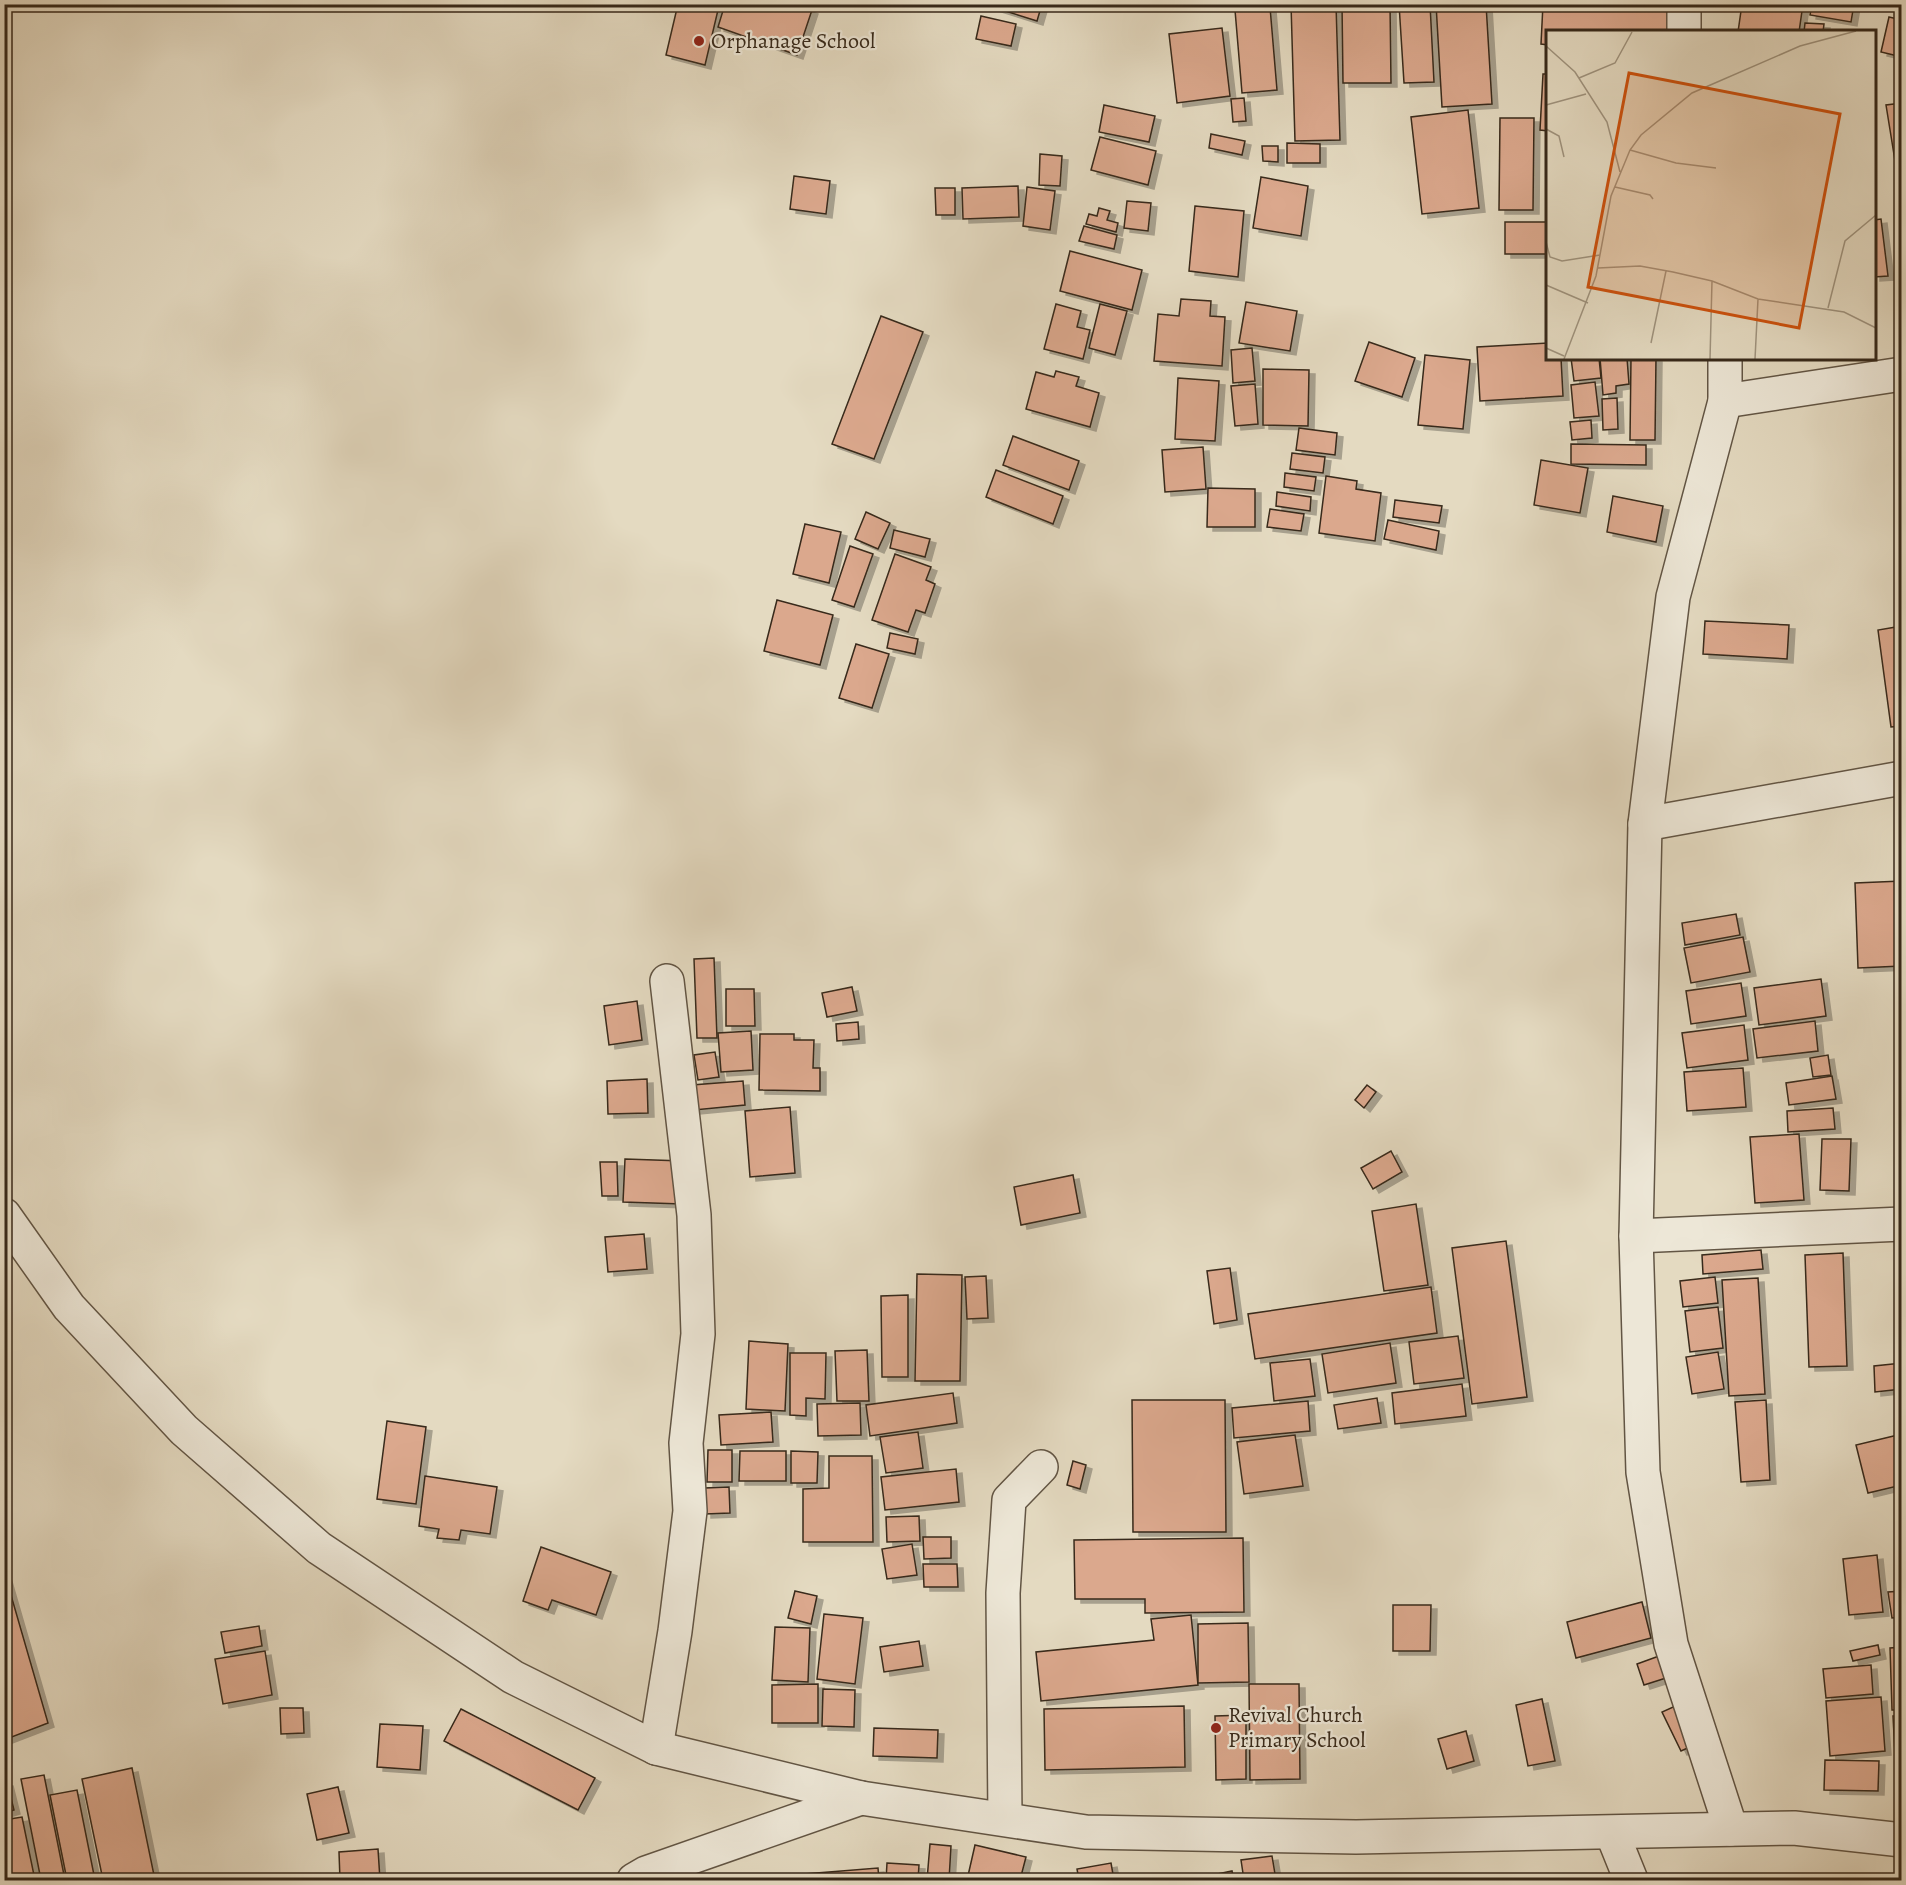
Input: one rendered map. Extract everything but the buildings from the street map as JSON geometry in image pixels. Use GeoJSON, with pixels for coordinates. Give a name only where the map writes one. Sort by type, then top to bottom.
{"type":"FeatureCollection","features":[{"type":"Feature","properties":{"kind":"street"},"geometry":{"type":"LineString","coordinates":[[1684,4],[1684,30]]}},
{"type":"Feature","properties":{"kind":"street"},"geometry":{"type":"LineString","coordinates":[[1725,360],[1725,401],[1674,597],[1645,824],[1636,1236],[1645,1483],[1671,1644],[1731,1829]]}},
{"type":"Feature","properties":{"kind":"street"},"geometry":{"type":"LineString","coordinates":[[1725,401],[1902,374]]}},
{"type":"Feature","properties":{"kind":"street"},"geometry":{"type":"LineString","coordinates":[[1645,824],[1902,778]]}},
{"type":"Feature","properties":{"kind":"street"},"geometry":{"type":"LineString","coordinates":[[656,1748],[675,1632],[690,1511],[686,1443],[698,1334],[694,1215],[667,981]]}},
{"type":"Feature","properties":{"kind":"street"},"geometry":{"type":"LineString","coordinates":[[4,1215],[69,1307],[176,1422],[319,1548],[513,1677],[656,1748],[861,1798],[1086,1832],[1356,1837],[1794,1828],[1902,1840]]}},
{"type":"Feature","properties":{"kind":"street"},"geometry":{"type":"LineString","coordinates":[[1636,1236],[1902,1224]]}},
{"type":"Feature","properties":{"kind":"street"},"geometry":{"type":"LineString","coordinates":[[1005,1819],[1003,1593],[1009,1500],[1041,1467]]}},
{"type":"Feature","properties":{"kind":"street"},"geometry":{"type":"LineString","coordinates":[[634,1881],[646,1873],[861,1798]]}},
{"type":"Feature","properties":{"kind":"street"},"geometry":{"type":"LineString","coordinates":[[1612,1833],[1631,1881]]}},
{"type":"Feature","properties":{"kind":"place","name":"Orphanage School"},"geometry":{"type":"Point","coordinates":[699,41]}},
{"type":"Feature","properties":{"kind":"place","name":"Revival Church Primary School"},"geometry":{"type":"Point","coordinates":[1216,1728]}}]}
